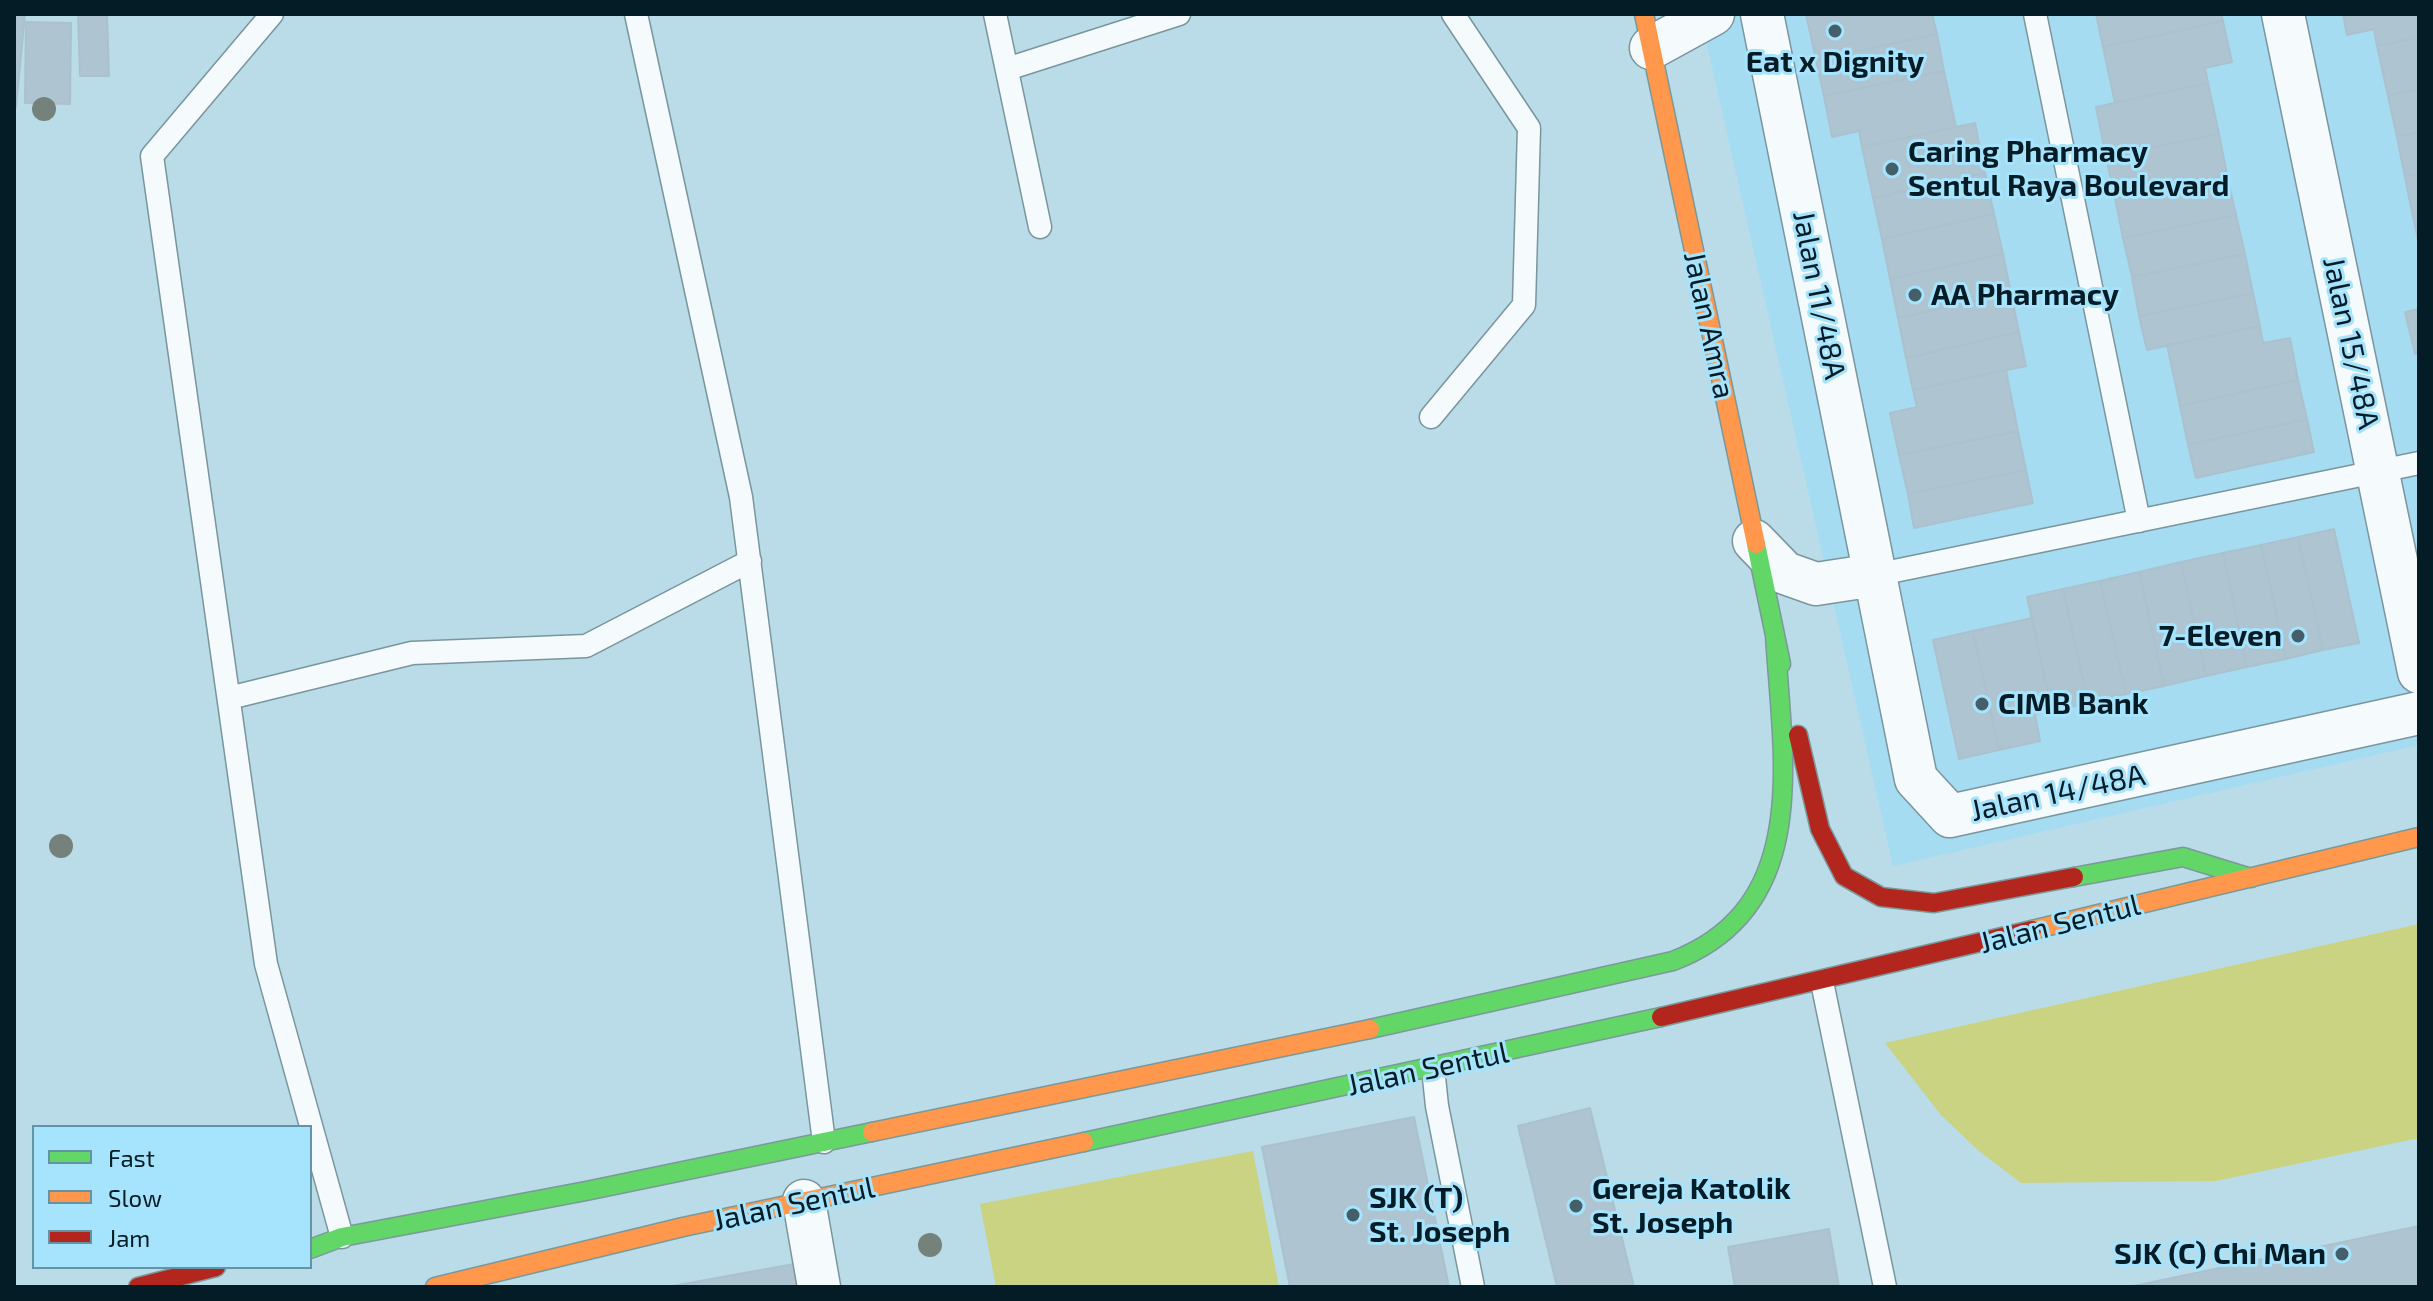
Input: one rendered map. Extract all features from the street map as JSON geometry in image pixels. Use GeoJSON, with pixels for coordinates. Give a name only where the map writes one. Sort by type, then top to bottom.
{"type":"FeatureCollection","features":[{"type":"Feature","properties":{"kind":"main road","name":"Jalan Amra"},"geometry":{"type":"LineString","coordinates":[[1647,25],[1775,635]]}},
{"type":"Feature","properties":{"kind":"main road"},"geometry":{"type":"LineString","coordinates":[[1775,635],[1820,829],[1844,876],[1881,897],[1934,903],[2183,857],[2251,878]]}},
{"type":"Feature","properties":{"kind":"main road","name":"Jalan Sentul"},"geometry":{"type":"LineString","coordinates":[[312,1248],[342,1237],[586,1191],[1459,1011],[1673,961],[1703,948],[1733,924],[1756,895],[1774,857],[1780,808],[1781,759],[1775,635]]}},
{"type":"Feature","properties":{"kind":"main road","name":"Jalan Sentul"},"geometry":{"type":"LineString","coordinates":[[435,1287],[804,1201],[1822,982],[2419,837]]}},
{"type":"Feature","properties":{"kind":"main road"},"geometry":{"type":"LineString","coordinates":[[138,1287],[208,1269]]}},
{"type":"Feature","properties":{"kind":"street"},"geometry":{"type":"LineString","coordinates":[[1647,25],[1713,14]]}},
{"type":"Feature","properties":{"kind":"street","name":"Jalan 11/48A"},"geometry":{"type":"LineString","coordinates":[[1762,14],[1875,575]]}},
{"type":"Feature","properties":{"kind":"street","name":"Jalan 15/48A"},"geometry":{"type":"LineString","coordinates":[[2283,14],[2419,672]]}},
{"type":"Feature","properties":{"kind":"street"},"geometry":{"type":"LineString","coordinates":[[1754,541],[1785,573],[1816,584],[1875,575]]}},
{"type":"Feature","properties":{"kind":"street","name":"Jalan 14/48A"},"geometry":{"type":"LineString","coordinates":[[1875,575],[1916,779],[1950,816],[2419,713]]}},
{"type":"Feature","properties":{"kind":"street"},"geometry":{"type":"LineString","coordinates":[[804,1201],[819,1287]]}},
{"type":"Feature","properties":{"kind":"lane"},"geometry":{"type":"LineString","coordinates":[[272,14],[152,156],[266,964],[311,1125]]}},
{"type":"Feature","properties":{"kind":"lane"},"geometry":{"type":"LineString","coordinates":[[636,14],[741,497],[824,1142]]}},
{"type":"Feature","properties":{"kind":"lane"},"geometry":{"type":"LineString","coordinates":[[995,14],[1040,227]]}},
{"type":"Feature","properties":{"kind":"lane"},"geometry":{"type":"LineString","coordinates":[[1007,69],[1179,14]]}},
{"type":"Feature","properties":{"kind":"lane"},"geometry":{"type":"LineString","coordinates":[[1431,417],[1524,305],[1529,128],[1453,14]]}},
{"type":"Feature","properties":{"kind":"lane"},"geometry":{"type":"LineString","coordinates":[[2035,14],[2139,521]]}},
{"type":"Feature","properties":{"kind":"lane"},"geometry":{"type":"LineString","coordinates":[[1875,575],[2419,463]]}},
{"type":"Feature","properties":{"kind":"lane"},"geometry":{"type":"LineString","coordinates":[[229,698],[412,653],[586,646],[750,561]]}},
{"type":"Feature","properties":{"kind":"lane"},"geometry":{"type":"LineString","coordinates":[[1822,982],[1885,1287]]}},
{"type":"Feature","properties":{"kind":"lane"},"geometry":{"type":"LineString","coordinates":[[1433,1068],[1437,1106],[1473,1287]]}},
{"type":"Feature","properties":{"kind":"lane"},"geometry":{"type":"LineString","coordinates":[[312,1129],[342,1237]]}},
{"type":"Feature","properties":{"kind":"shaded area"},"geometry":{"type":"Polygon","coordinates":[[[1700,14],[2419,14],[2419,745],[1893,866],[1700,14]]]}},
{"type":"Feature","properties":{"kind":"green space"},"geometry":{"type":"Polygon","coordinates":[[[2419,924],[2419,1138],[2216,1181],[2021,1183],[1979,1151],[1941,1115],[1885,1043],[2419,924]]]}},
{"type":"Feature","properties":{"kind":"green space"},"geometry":{"type":"Polygon","coordinates":[[[1253,1151],[1279,1287],[996,1287],[980,1204],[1253,1151]]]}},
{"type":"Feature","properties":{"kind":"building"},"geometry":{"type":"Polygon","coordinates":[[[14,14],[25,14],[16,107],[14,106],[14,14]]]}},
{"type":"Feature","properties":{"kind":"building"},"geometry":{"type":"Polygon","coordinates":[[[78,14],[107,14],[109,76],[80,76],[78,14]]]}},
{"type":"Feature","properties":{"kind":"building"},"geometry":{"type":"Polygon","coordinates":[[[1806,14],[1932,14],[1937,34],[1816,60],[1806,14]]]}},
{"type":"Feature","properties":{"kind":"building"},"geometry":{"type":"Polygon","coordinates":[[[2096,14],[2221,14],[2223,21],[2103,47],[2096,14]]]}},
{"type":"Feature","properties":{"kind":"building"},"geometry":{"type":"Polygon","coordinates":[[[2343,14],[2419,14],[2419,37],[2377,46],[2374,29],[2347,35],[2343,14]]]}},
{"type":"Feature","properties":{"kind":"building"},"geometry":{"type":"Polygon","coordinates":[[[2223,21],[2232,62],[2205,68],[2208,83],[2115,103],[2103,47],[2223,21]]]}},
{"type":"Feature","properties":{"kind":"building"},"geometry":{"type":"Polygon","coordinates":[[[26,22],[71,23],[70,104],[25,103],[26,22]]]}},
{"type":"Feature","properties":{"kind":"building"},"geometry":{"type":"Polygon","coordinates":[[[1937,34],[1944,71],[1824,96],[1816,60],[1937,34]]]}},
{"type":"Feature","properties":{"kind":"building"},"geometry":{"type":"Polygon","coordinates":[[[2419,37],[2419,89],[2388,96],[2377,46],[2419,37]]]}},
{"type":"Feature","properties":{"kind":"building"},"geometry":{"type":"Polygon","coordinates":[[[1944,71],[1956,127],[1862,147],[1859,131],[1832,137],[1824,96],[1944,71]]]}},
{"type":"Feature","properties":{"kind":"building"},"geometry":{"type":"Polygon","coordinates":[[[2208,83],[2219,134],[2106,157],[2096,107],[2208,83]]]}},
{"type":"Feature","properties":{"kind":"building"},"geometry":{"type":"Polygon","coordinates":[[[2419,89],[2419,132],[2397,137],[2388,96],[2419,89]]]}},
{"type":"Feature","properties":{"kind":"building"},"geometry":{"type":"Polygon","coordinates":[[[1975,123],[1985,173],[1873,198],[1862,147],[1975,123]]]}},
{"type":"Feature","properties":{"kind":"building"},"geometry":{"type":"Polygon","coordinates":[[[2419,132],[2419,174],[2405,177],[2397,137],[2419,132]]]}},
{"type":"Feature","properties":{"kind":"building"},"geometry":{"type":"Polygon","coordinates":[[[2219,134],[2227,175],[2115,198],[2106,157],[2219,134]]]}},
{"type":"Feature","properties":{"kind":"building"},"geometry":{"type":"Polygon","coordinates":[[[1985,173],[1994,214],[1882,239],[1873,198],[1985,173]]]}},
{"type":"Feature","properties":{"kind":"building"},"geometry":{"type":"Polygon","coordinates":[[[2419,174],[2419,216],[2413,217],[2405,177],[2419,174]]]}},
{"type":"Feature","properties":{"kind":"building"},"geometry":{"type":"Polygon","coordinates":[[[2227,175],[2236,215],[2123,238],[2115,198],[2227,175]]]}},
{"type":"Feature","properties":{"kind":"building"},"geometry":{"type":"Polygon","coordinates":[[[1994,214],[2003,254],[1890,279],[1882,239],[1994,214]]]}},
{"type":"Feature","properties":{"kind":"building"},"geometry":{"type":"Polygon","coordinates":[[[2236,215],[2245,254],[2132,277],[2123,238],[2236,215]]]}},
{"type":"Feature","properties":{"kind":"building"},"geometry":{"type":"Polygon","coordinates":[[[2419,216],[2419,244],[2413,217],[2419,216]]]}},
{"type":"Feature","properties":{"kind":"building"},"geometry":{"type":"Polygon","coordinates":[[[2003,254],[2011,293],[1898,318],[1890,279],[2003,254]]]}},
{"type":"Feature","properties":{"kind":"building"},"geometry":{"type":"Polygon","coordinates":[[[2245,254],[2253,293],[2139,316],[2132,277],[2245,254]]]}},
{"type":"Feature","properties":{"kind":"building"},"geometry":{"type":"Polygon","coordinates":[[[2011,293],[2019,332],[1906,358],[1898,318],[2011,293]]]}},
{"type":"Feature","properties":{"kind":"building"},"geometry":{"type":"Polygon","coordinates":[[[2253,293],[2260,326],[2147,350],[2139,316],[2253,293]]]}},
{"type":"Feature","properties":{"kind":"building"},"geometry":{"type":"Polygon","coordinates":[[[2419,309],[2419,353],[2415,354],[2405,312],[2419,309]]]}},
{"type":"Feature","properties":{"kind":"building"},"geometry":{"type":"Polygon","coordinates":[[[2260,326],[2263,343],[2290,338],[2298,380],[2180,406],[2167,345],[2260,326]]]}},
{"type":"Feature","properties":{"kind":"building"},"geometry":{"type":"Polygon","coordinates":[[[2019,332],[2026,366],[1913,390],[1906,358],[2019,332]]]}},
{"type":"Feature","properties":{"kind":"building"},"geometry":{"type":"Polygon","coordinates":[[[2006,370],[2018,431],[1899,455],[1890,413],[1917,407],[1913,390],[2006,370]]]}},
{"type":"Feature","properties":{"kind":"building"},"geometry":{"type":"Polygon","coordinates":[[[2298,380],[2307,419],[2188,445],[2180,406],[2298,380]]]}},
{"type":"Feature","properties":{"kind":"building"},"geometry":{"type":"Polygon","coordinates":[[[2307,419],[2314,452],[2196,478],[2188,445],[2307,419]]]}},
{"type":"Feature","properties":{"kind":"building"},"geometry":{"type":"Polygon","coordinates":[[[2018,431],[2026,470],[1908,494],[1899,455],[2018,431]]]}},
{"type":"Feature","properties":{"kind":"building"},"geometry":{"type":"Polygon","coordinates":[[[2026,470],[2033,503],[1914,528],[1908,494],[2026,470]]]}},
{"type":"Feature","properties":{"kind":"building"},"geometry":{"type":"Polygon","coordinates":[[[2334,529],[2359,643],[2323,650],[2298,537],[2334,529]]]}},
{"type":"Feature","properties":{"kind":"building"},"geometry":{"type":"Polygon","coordinates":[[[2298,537],[2323,650],[2286,659],[2261,545],[2298,537]]]}},
{"type":"Feature","properties":{"kind":"building"},"geometry":{"type":"Polygon","coordinates":[[[2261,545],[2286,659],[2247,667],[2223,553],[2261,545]]]}},
{"type":"Feature","properties":{"kind":"building"},"geometry":{"type":"Polygon","coordinates":[[[2223,553],[2247,667],[2206,676],[2181,562],[2223,553]]]}},
{"type":"Feature","properties":{"kind":"building"},"geometry":{"type":"Polygon","coordinates":[[[2181,562],[2206,676],[2164,686],[2139,572],[2181,562]]]}},
{"type":"Feature","properties":{"kind":"building"},"geometry":{"type":"Polygon","coordinates":[[[2139,572],[2164,686],[2126,694],[2100,581],[2139,572]]]}},
{"type":"Feature","properties":{"kind":"building"},"geometry":{"type":"Polygon","coordinates":[[[2100,581],[2126,694],[2088,703],[2063,589],[2100,581]]]}},
{"type":"Feature","properties":{"kind":"building"},"geometry":{"type":"Polygon","coordinates":[[[2063,589],[2088,703],[2052,711],[2027,597],[2063,589]]]}},
{"type":"Feature","properties":{"kind":"building"},"geometry":{"type":"Polygon","coordinates":[[[2032,618],[2052,711],[2035,714],[2040,741],[1999,750],[1973,631],[2032,618]]]}},
{"type":"Feature","properties":{"kind":"building"},"geometry":{"type":"Polygon","coordinates":[[[1973,631],[1999,750],[1959,759],[1933,640],[1973,631]]]}},
{"type":"Feature","properties":{"kind":"building","name":"Gereja Katolik St. Joseph"},"geometry":{"type":"Polygon","coordinates":[[[1590,1108],[1634,1287],[1557,1287],[1518,1126],[1590,1108]]]}},
{"type":"Feature","properties":{"kind":"building","name":"SJK (T) St. Joseph"},"geometry":{"type":"Polygon","coordinates":[[[1414,1117],[1449,1287],[1290,1287],[1262,1147],[1414,1117]]]}},
{"type":"Feature","properties":{"kind":"building","name":"SJK (C) Chi Man"},"geometry":{"type":"Polygon","coordinates":[[[2419,1226],[2419,1287],[2129,1287],[2419,1226]]]}},
{"type":"Feature","properties":{"kind":"building","name":"Gereja Katolik St. Joseph"},"geometry":{"type":"Polygon","coordinates":[[[1829,1229],[1839,1287],[1735,1287],[1728,1247],[1829,1229]]]}},
{"type":"Feature","properties":{"kind":"building"},"geometry":{"type":"Polygon","coordinates":[[[794,1264],[799,1287],[667,1287],[794,1264]]]}},
{"type":"Feature","properties":{"kind":"traffic: fast"},"geometry":{"type":"LineString","coordinates":[[1756,544],[1781,664]]}},
{"type":"Feature","properties":{"kind":"traffic: fast"},"geometry":{"type":"LineString","coordinates":[[1370,1029],[1673,961],[1718,936],[1749,904],[1769,866],[1780,823],[1782,729],[1775,635]]}},
{"type":"Feature","properties":{"kind":"traffic: fast"},"geometry":{"type":"LineString","coordinates":[[2074,877],[2183,857],[2251,878]]}},
{"type":"Feature","properties":{"kind":"traffic: fast"},"geometry":{"type":"LineString","coordinates":[[1084,1142],[1661,1017]]}},
{"type":"Feature","properties":{"kind":"traffic: fast"},"geometry":{"type":"LineString","coordinates":[[312,1248],[342,1237],[872,1132]]}},
{"type":"Feature","properties":{"kind":"traffic: slow"},"geometry":{"type":"LineString","coordinates":[[1644,14],[1756,544]]}},
{"type":"Feature","properties":{"kind":"traffic: slow"},"geometry":{"type":"LineString","coordinates":[[2032,930],[2419,837]]}},
{"type":"Feature","properties":{"kind":"traffic: slow"},"geometry":{"type":"LineString","coordinates":[[872,1132],[1370,1029]]}},
{"type":"Feature","properties":{"kind":"traffic: slow"},"geometry":{"type":"LineString","coordinates":[[435,1287],[683,1227],[1084,1142]]}},
{"type":"Feature","properties":{"kind":"traffic: jam"},"geometry":{"type":"LineString","coordinates":[[1798,735],[1820,829],[1844,876],[1881,897],[1934,903],[2074,877]]}},
{"type":"Feature","properties":{"kind":"traffic: jam"},"geometry":{"type":"LineString","coordinates":[[1661,1017],[2032,930]]}},
{"type":"Feature","properties":{"kind":"traffic: jam"},"geometry":{"type":"LineString","coordinates":[[138,1287],[208,1269]]}},
{"type":"Feature","properties":{"kind":"place","name":"Eat x Dignity"},"geometry":{"type":"Point","coordinates":[1835,31]}},
{"type":"Feature","properties":{"kind":"place","name":"Caring Pharmacy Sentul Raya Boulevard"},"geometry":{"type":"Point","coordinates":[1892,169]}},
{"type":"Feature","properties":{"kind":"place","name":"AA Pharmacy"},"geometry":{"type":"Point","coordinates":[1915,295]}},
{"type":"Feature","properties":{"kind":"place","name":"7-Eleven"},"geometry":{"type":"Point","coordinates":[2298,636]}},
{"type":"Feature","properties":{"kind":"place","name":"CIMB Bank"},"geometry":{"type":"Point","coordinates":[1982,704]}},
{"type":"Feature","properties":{"kind":"place","name":"Gereja Katolik St. Joseph"},"geometry":{"type":"Point","coordinates":[1576,1206]}},
{"type":"Feature","properties":{"kind":"place","name":"SJK (T) St. Joseph"},"geometry":{"type":"Point","coordinates":[1353,1215]}},
{"type":"Feature","properties":{"kind":"place","name":"SJK (C) Chi Man"},"geometry":{"type":"Point","coordinates":[2342,1254]}}]}
